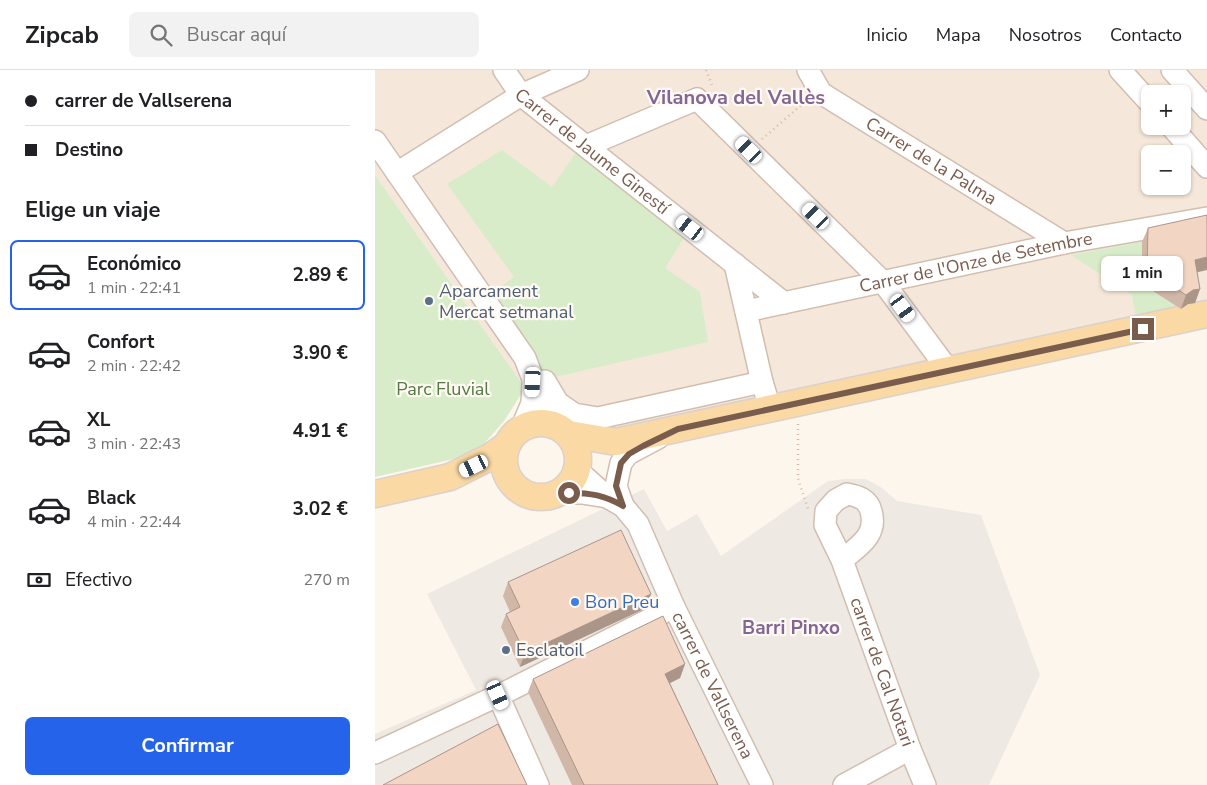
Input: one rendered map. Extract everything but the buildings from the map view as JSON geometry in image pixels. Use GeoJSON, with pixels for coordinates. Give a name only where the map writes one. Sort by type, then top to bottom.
{"type":"FeatureCollection","features":[{"type":"Feature","properties":{"kind":"main road"},"geometry":{"type":"LineString","coordinates":[[515,436],[504,452],[504,465],[508,477],[521,491],[532,496],[545,497],[557,494],[567,486],[577,470],[616,442],[1207,314]]}},
{"type":"Feature","properties":{"kind":"main road"},"geometry":{"type":"LineString","coordinates":[[375,494],[450,478],[491,457],[515,436],[541,422],[561,429],[616,442]]}},
{"type":"Feature","properties":{"kind":"main road"},"geometry":{"type":"LineString","coordinates":[[561,429],[578,451],[577,470]]}},
{"type":"Feature","properties":{"kind":"main road"},"geometry":{"type":"LineString","coordinates":[[450,478],[512,483]]}},
{"type":"Feature","properties":{"kind":"street","name":"Carrer de Jaume Ginestí"},"geometry":{"type":"LineString","coordinates":[[504,70],[521,96],[784,303]]}},
{"type":"Feature","properties":{"kind":"street"},"geometry":{"type":"LineString","coordinates":[[397,173],[521,96],[578,70]]}},
{"type":"Feature","properties":{"kind":"street","name":"Carrer de la Palma"},"geometry":{"type":"LineString","coordinates":[[808,70],[821,93],[1065,243]]}},
{"type":"Feature","properties":{"kind":"street"},"geometry":{"type":"LineString","coordinates":[[1120,70],[1141,93]]}},
{"type":"Feature","properties":{"kind":"street"},"geometry":{"type":"LineString","coordinates":[[1132,70],[1146,85]]}},
{"type":"Feature","properties":{"kind":"street"},"geometry":{"type":"LineString","coordinates":[[1181,73],[1207,109]]}},
{"type":"Feature","properties":{"kind":"street"},"geometry":{"type":"LineString","coordinates":[[586,146],[697,99],[883,282],[949,371]]}},
{"type":"Feature","properties":{"kind":"street"},"geometry":{"type":"LineString","coordinates":[[1191,132],[1207,149]]}},
{"type":"Feature","properties":{"kind":"street"},"geometry":{"type":"LineString","coordinates":[[1179,135],[1207,167]]}},
{"type":"Feature","properties":{"kind":"street"},"geometry":{"type":"LineString","coordinates":[[375,141],[525,358],[536,367],[558,403],[574,414],[597,418],[762,382]]}},
{"type":"Feature","properties":{"kind":"street","name":"Carrer de l'Onze de Setembre"},"geometry":{"type":"LineString","coordinates":[[746,311],[1065,243],[1207,218]]}},
{"type":"Feature","properties":{"kind":"street"},"geometry":{"type":"LineString","coordinates":[[735,264],[762,382],[771,408]]}},
{"type":"Feature","properties":{"kind":"street"},"geometry":{"type":"LineString","coordinates":[[525,358],[533,382],[561,429]]}},
{"type":"Feature","properties":{"kind":"street"},"geometry":{"type":"LineString","coordinates":[[515,436],[532,403],[533,382]]}},
{"type":"Feature","properties":{"kind":"street","name":"carrer de Vallserena"},"geometry":{"type":"LineString","coordinates":[[615,502],[621,463],[629,454],[678,429]]}},
{"type":"Feature","properties":{"kind":"street","name":"carrer de Vallserena"},"geometry":{"type":"LineString","coordinates":[[577,470],[638,524],[674,608],[762,785]]}},
{"type":"Feature","properties":{"kind":"street"},"geometry":{"type":"LineString","coordinates":[[557,494],[582,493],[615,502]]}},
{"type":"Feature","properties":{"kind":"street"},"geometry":{"type":"LineString","coordinates":[[825,525],[826,511],[836,500],[847,494],[859,497],[869,504],[873,519],[872,531],[857,548],[842,560]]}},
{"type":"Feature","properties":{"kind":"street","name":"carrer de Cal Notari"},"geometry":{"type":"LineString","coordinates":[[825,525],[842,560],[910,749],[925,785]]}},
{"type":"Feature","properties":{"kind":"street"},"geometry":{"type":"LineString","coordinates":[[375,753],[674,608]]}},
{"type":"Feature","properties":{"kind":"street"},"geometry":{"type":"LineString","coordinates":[[498,695],[538,785]]}},
{"type":"Feature","properties":{"kind":"street"},"geometry":{"type":"LineString","coordinates":[[844,785],[910,749]]}},
{"type":"Feature","properties":{"kind":"path"},"geometry":{"type":"LineString","coordinates":[[749,150],[819,90]]}},
{"type":"Feature","properties":{"kind":"path"},"geometry":{"type":"LineString","coordinates":[[799,402],[798,479],[811,520],[825,525]]}},
{"type":"Feature","properties":{"kind":"shaded area"},"geometry":{"type":"Polygon","coordinates":[[[375,70],[1207,70],[1207,310],[593,434],[525,388],[375,175],[375,70]]]}},
{"type":"Feature","properties":{"kind":"shaded area"},"geometry":{"type":"Polygon","coordinates":[[[866,479],[882,488],[897,501],[981,515],[1040,675],[989,785],[375,785],[375,734],[476,690],[427,594],[644,489],[667,531],[697,514],[721,556],[828,481],[866,479]]]}},
{"type":"Feature","properties":{"kind":"green space"},"geometry":{"type":"Polygon","coordinates":[[[502,150],[552,187],[577,151],[686,235],[665,268],[700,292],[708,342],[546,379],[488,296],[514,277],[447,184],[502,150]]]}},
{"type":"Feature","properties":{"kind":"green space","name":"Parc Fluvial"},"geometry":{"type":"Polygon","coordinates":[[[375,175],[525,388],[504,421],[475,454],[375,477],[375,175]]]}},
{"type":"Feature","properties":{"kind":"green space"},"geometry":{"type":"Polygon","coordinates":[[[1142,242],[1142,284],[1187,312],[1137,323],[1132,295],[1071,255],[1142,242]]]}},
{"type":"Feature","properties":{"kind":"place","name":"Aparcament Mercat setmanal"},"geometry":{"type":"Point","coordinates":[429,301]}},
{"type":"Feature","properties":{"kind":"place","name":"Bon Preu"},"geometry":{"type":"Point","coordinates":[575,602]}},
{"type":"Feature","properties":{"kind":"place","name":"Esclatoil"},"geometry":{"type":"Point","coordinates":[506,650]}},
{"type":"Feature","properties":{"kind":"district","name":"Vilanova del Vallès"},"geometry":{"type":"Point","coordinates":[736,97]}},
{"type":"Feature","properties":{"kind":"district","name":"Barri Pinxo"},"geometry":{"type":"Point","coordinates":[791,627]}},
{"type":"Feature","properties":{"kind":"route"},"geometry":{"type":"LineString","coordinates":[[569,493],[607,497],[623,506],[616,486],[621,463],[629,454],[678,429],[1143,329]]}}]}
